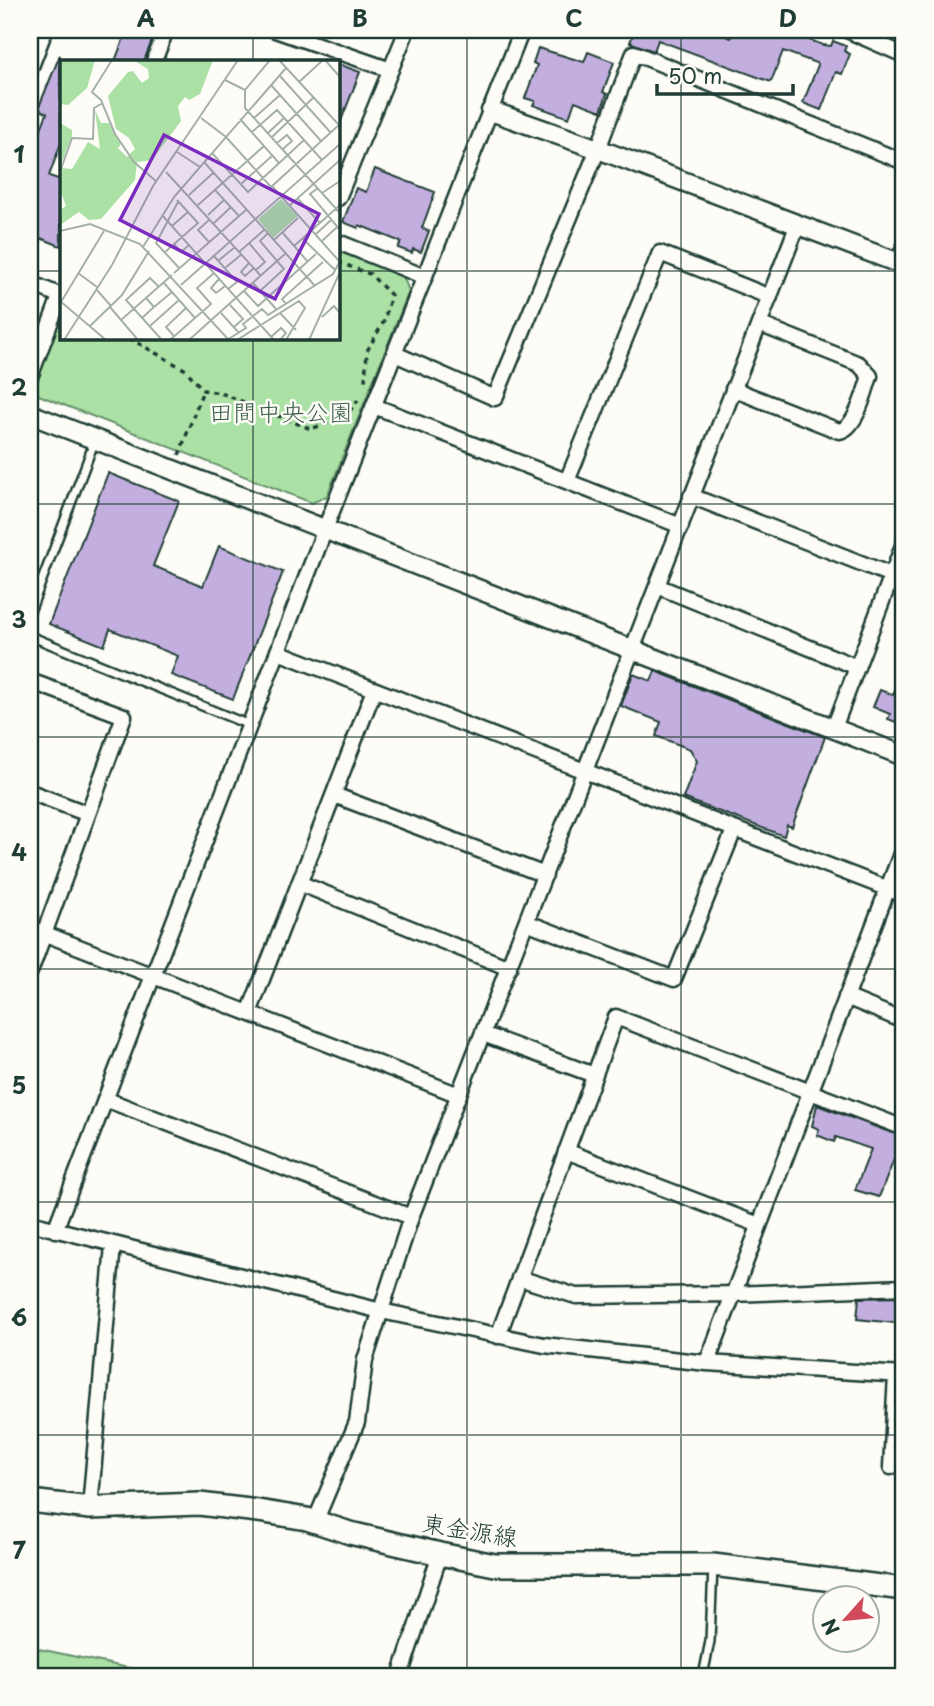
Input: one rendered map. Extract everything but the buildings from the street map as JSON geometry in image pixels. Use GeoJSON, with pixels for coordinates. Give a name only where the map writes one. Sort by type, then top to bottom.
{"type":"FeatureCollection","features":[{"type":"Feature","properties":{"kind":"main road","name":"東金源線"},"geometry":{"type":"LineString","coordinates":[[30,1502],[90,1508],[199,1504],[258,1511],[495,1565],[713,1565],[904,1589]]}},
{"type":"Feature","properties":{"kind":"street"},"geometry":{"type":"LineString","coordinates":[[30,69],[45,30]]}},
{"type":"Feature","properties":{"kind":"street"},"geometry":{"type":"LineString","coordinates":[[153,60],[166,30]]}},
{"type":"Feature","properties":{"kind":"street"},"geometry":{"type":"LineString","coordinates":[[340,193],[407,30]]}},
{"type":"Feature","properties":{"kind":"street"},"geometry":{"type":"LineString","coordinates":[[55,1230],[325,529],[522,30]]}},
{"type":"Feature","properties":{"kind":"street"},"geometry":{"type":"LineString","coordinates":[[847,30],[904,55]]}},
{"type":"Feature","properties":{"kind":"street"},"geometry":{"type":"LineString","coordinates":[[283,31],[391,70]]}},
{"type":"Feature","properties":{"kind":"street"},"geometry":{"type":"LineString","coordinates":[[395,354],[495,398],[598,149],[634,54],[904,162]]}},
{"type":"Feature","properties":{"kind":"street"},"geometry":{"type":"LineString","coordinates":[[491,111],[797,224],[902,259]]}},
{"type":"Feature","properties":{"kind":"street"},"geometry":{"type":"LineString","coordinates":[[315,1522],[357,1422],[365,1360],[411,1217],[797,224]]}},
{"type":"Feature","properties":{"kind":"street"},"geometry":{"type":"LineString","coordinates":[[340,243],[425,277]]}},
{"type":"Feature","properties":{"kind":"street"},"geometry":{"type":"LineString","coordinates":[[567,481],[660,253],[770,297]]}},
{"type":"Feature","properties":{"kind":"street"},"geometry":{"type":"LineString","coordinates":[[30,283],[60,295]]}},
{"type":"Feature","properties":{"kind":"street"},"geometry":{"type":"LineString","coordinates":[[30,377],[60,298]]}},
{"type":"Feature","properties":{"kind":"street"},"geometry":{"type":"LineString","coordinates":[[733,388],[839,431],[851,425],[870,376],[866,369],[759,324]]}},
{"type":"Feature","properties":{"kind":"street"},"geometry":{"type":"LineString","coordinates":[[374,406],[681,526]]}},
{"type":"Feature","properties":{"kind":"street"},"geometry":{"type":"LineString","coordinates":[[30,414],[904,756]]}},
{"type":"Feature","properties":{"kind":"street"},"geometry":{"type":"LineString","coordinates":[[691,496],[891,575]]}},
{"type":"Feature","properties":{"kind":"street"},"geometry":{"type":"LineString","coordinates":[[834,728],[904,543]]}},
{"type":"Feature","properties":{"kind":"street"},"geometry":{"type":"LineString","coordinates":[[657,586],[857,667]]}},
{"type":"Feature","properties":{"kind":"street"},"geometry":{"type":"LineString","coordinates":[[278,652],[904,895]]}},
{"type":"Feature","properties":{"kind":"street"},"geometry":{"type":"LineString","coordinates":[[30,681],[124,716],[88,814],[37,931],[30,972]]}},
{"type":"Feature","properties":{"kind":"street"},"geometry":{"type":"LineString","coordinates":[[249,1013],[374,690]]}},
{"type":"Feature","properties":{"kind":"street"},"geometry":{"type":"LineString","coordinates":[[30,792],[88,814]]}},
{"type":"Feature","properties":{"kind":"street"},"geometry":{"type":"LineString","coordinates":[[334,795],[545,875]]}},
{"type":"Feature","properties":{"kind":"street"},"geometry":{"type":"LineString","coordinates":[[526,922],[674,979],[734,830]]}},
{"type":"Feature","properties":{"kind":"street"},"geometry":{"type":"LineString","coordinates":[[707,1363],[904,846]]}},
{"type":"Feature","properties":{"kind":"street"},"geometry":{"type":"LineString","coordinates":[[299,883],[509,968]]}},
{"type":"Feature","properties":{"kind":"street"},"geometry":{"type":"LineString","coordinates":[[37,931],[459,1095]]}},
{"type":"Feature","properties":{"kind":"street"},"geometry":{"type":"LineString","coordinates":[[846,998],[904,1021]]}},
{"type":"Feature","properties":{"kind":"street"},"geometry":{"type":"LineString","coordinates":[[498,1336],[616,1017],[904,1128]]}},
{"type":"Feature","properties":{"kind":"street"},"geometry":{"type":"LineString","coordinates":[[483,1034],[594,1075]]}},
{"type":"Feature","properties":{"kind":"street"},"geometry":{"type":"LineString","coordinates":[[105,1099],[411,1217]]}},
{"type":"Feature","properties":{"kind":"street"},"geometry":{"type":"LineString","coordinates":[[566,1151],[759,1225]]}},
{"type":"Feature","properties":{"kind":"street"},"geometry":{"type":"LineString","coordinates":[[30,1223],[381,1311],[544,1345],[707,1363],[900,1375],[891,1467]]}},
{"type":"Feature","properties":{"kind":"street"},"geometry":{"type":"LineString","coordinates":[[90,1508],[113,1245]]}},
{"type":"Feature","properties":{"kind":"street"},"geometry":{"type":"LineString","coordinates":[[519,1278],[576,1296],[733,1294],[904,1287]]}},
{"type":"Feature","properties":{"kind":"street"},"geometry":{"type":"LineString","coordinates":[[400,1676],[440,1554]]}},
{"type":"Feature","properties":{"kind":"lane"},"geometry":{"type":"LineString","coordinates":[[30,612],[95,440]]}},
{"type":"Feature","properties":{"kind":"lane"},"geometry":{"type":"LineString","coordinates":[[30,636],[250,725]]}},
{"type":"Feature","properties":{"kind":"lane"},"geometry":{"type":"LineString","coordinates":[[703,1676],[710,1641],[713,1565]]}},
{"type":"Feature","properties":{"kind":"path"},"geometry":{"type":"LineString","coordinates":[[133,340],[186,370],[203,390],[221,393],[311,429],[345,417],[365,391],[366,351],[384,321],[391,295],[370,274],[340,263]]}},
{"type":"Feature","properties":{"kind":"path"},"geometry":{"type":"LineString","coordinates":[[173,470],[203,390]]}},
{"type":"Feature","properties":{"kind":"green space","name":"田間中央公園"},"geometry":{"type":"Polygon","coordinates":[[[340,252],[403,276],[409,291],[327,496],[312,503],[36,394],[35,386],[60,318],[60,340],[340,340],[340,252]]]}},
{"type":"Feature","properties":{"kind":"green space"},"geometry":{"type":"Polygon","coordinates":[[[30,1647],[166,1676],[30,1676],[30,1647]]]}}]}
